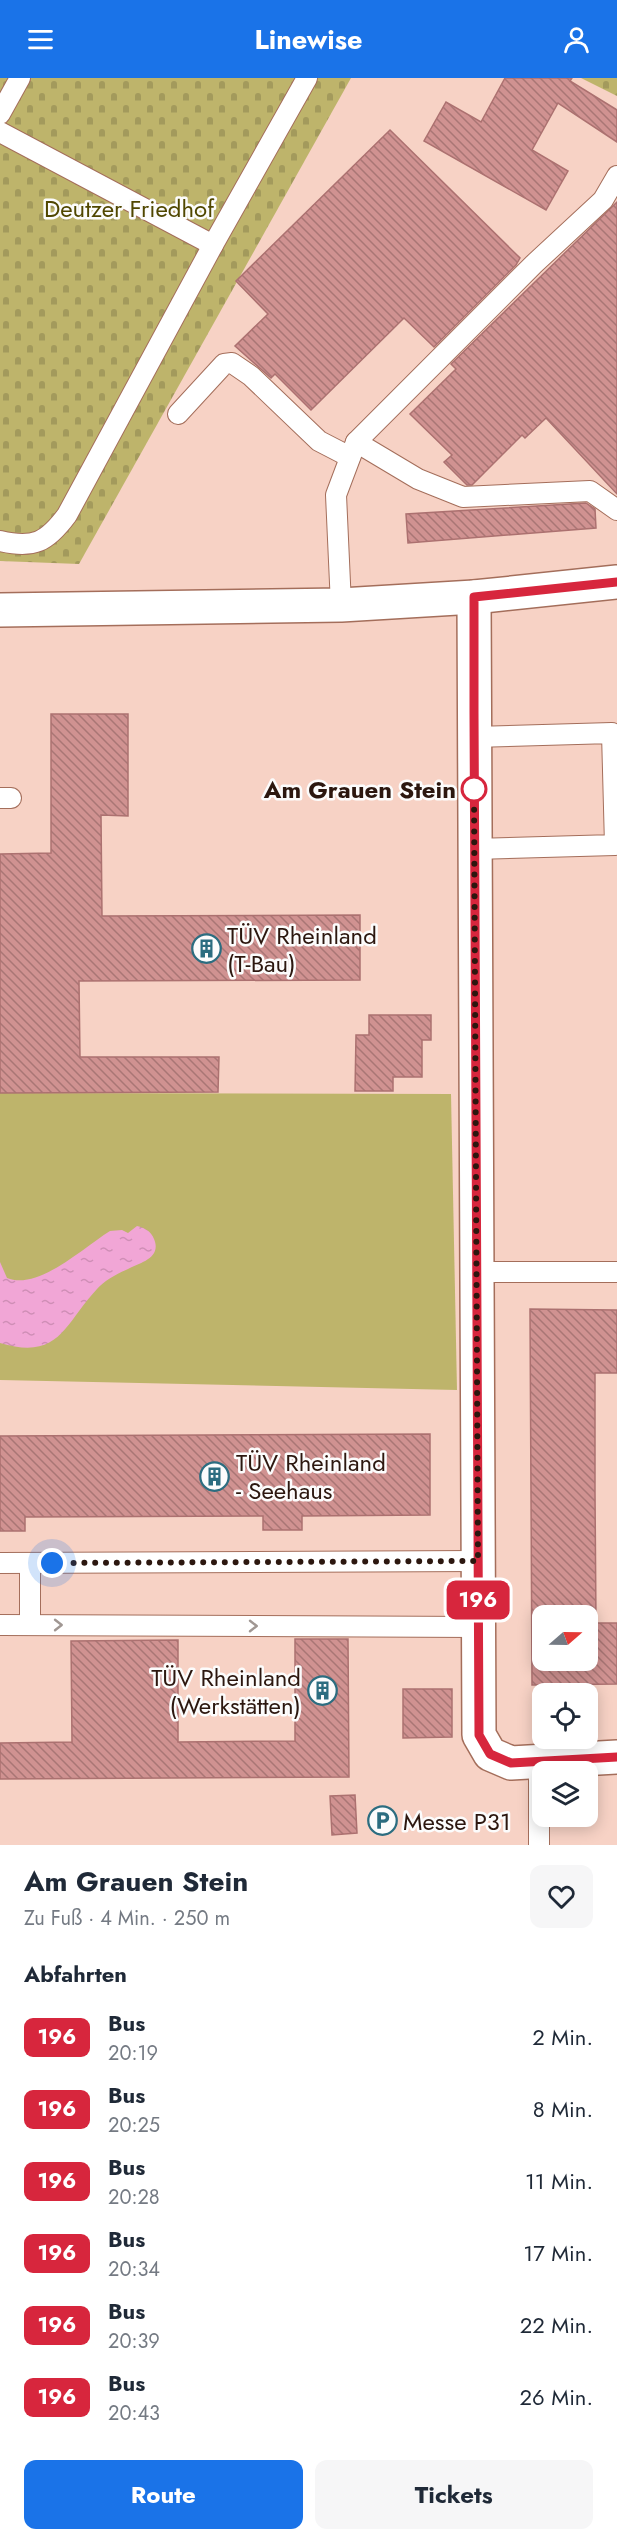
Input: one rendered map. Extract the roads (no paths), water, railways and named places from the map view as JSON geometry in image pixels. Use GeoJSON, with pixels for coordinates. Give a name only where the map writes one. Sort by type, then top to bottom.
{"type":"FeatureCollection","features":[{"type":"Feature","properties":{"kind":"street"},"geometry":{"type":"LineString","coordinates":[[0,610],[341,605],[474,597],[617,582]]}},
{"type":"Feature","properties":{"kind":"street"},"geometry":{"type":"LineString","coordinates":[[474,597],[479,1735],[490,1754],[511,1763],[532,1762]]}},
{"type":"Feature","properties":{"kind":"street"},"geometry":{"type":"LineString","coordinates":[[555,1761],[617,1757]]}},
{"type":"Feature","properties":{"kind":"lane"},"geometry":{"type":"LineString","coordinates":[[0,114],[20,78]]}},
{"type":"Feature","properties":{"kind":"lane"},"geometry":{"type":"LineString","coordinates":[[0,541],[16,545],[36,544],[53,533],[67,515],[307,78]]}},
{"type":"Feature","properties":{"kind":"lane"},"geometry":{"type":"LineString","coordinates":[[0,132],[213,246]]}},
{"type":"Feature","properties":{"kind":"lane"},"geometry":{"type":"LineString","coordinates":[[341,605],[336,495],[353,450],[534,264],[603,200],[617,176]]}},
{"type":"Feature","properties":{"kind":"lane"},"geometry":{"type":"LineString","coordinates":[[178,414],[224,364],[232,363],[251,376],[320,441],[353,450],[463,497],[590,492],[617,510]]}},
{"type":"Feature","properties":{"kind":"lane"},"geometry":{"type":"LineString","coordinates":[[474,737],[612,733],[615,845],[474,849]]}},
{"type":"Feature","properties":{"kind":"lane"},"geometry":{"type":"LineString","coordinates":[[477,1272],[617,1272]]}},
{"type":"Feature","properties":{"kind":"lane"},"geometry":{"type":"LineString","coordinates":[[0,1563],[478,1561]]}},
{"type":"Feature","properties":{"kind":"lane"},"geometry":{"type":"LineString","coordinates":[[30,1563],[30,1625]]}},
{"type":"Feature","properties":{"kind":"lane"},"geometry":{"type":"LineString","coordinates":[[0,1625],[478,1627]]}},
{"type":"Feature","properties":{"kind":"lane"},"geometry":{"type":"LineString","coordinates":[[539,1827],[539,1845]]}},
{"type":"Feature","properties":{"kind":"water"},"geometry":{"type":"Polygon","coordinates":[[[137,1226],[147,1230],[153,1236],[155,1251],[149,1259],[116,1275],[100,1286],[59,1336],[36,1347],[0,1343],[0,1262],[7,1278],[19,1280],[33,1278],[60,1265],[110,1231],[122,1230],[128,1233],[137,1226]]]}},
{"type":"Feature","properties":{"kind":"place","name":"Am Grauen Stein"},"geometry":{"type":"Point","coordinates":[474,789]}},
{"type":"Feature","properties":{"kind":"place","name":"TÜV Rheinland (T-Bau)"},"geometry":{"type":"Point","coordinates":[206,949]}},
{"type":"Feature","properties":{"kind":"place","name":"TÜV Rheinland - Seehaus"},"geometry":{"type":"Point","coordinates":[215,1476]}},
{"type":"Feature","properties":{"kind":"place","name":"TÜV Rheinland (Werkstätten)"},"geometry":{"type":"Point","coordinates":[322,1691]}},
{"type":"Feature","properties":{"kind":"place","name":"Messe P31"},"geometry":{"type":"Point","coordinates":[382,1821]}},
{"type":"Feature","properties":{"kind":"park label","name":"Deutzer Friedhof"},"geometry":{"type":"Point","coordinates":[129,208]}}]}
